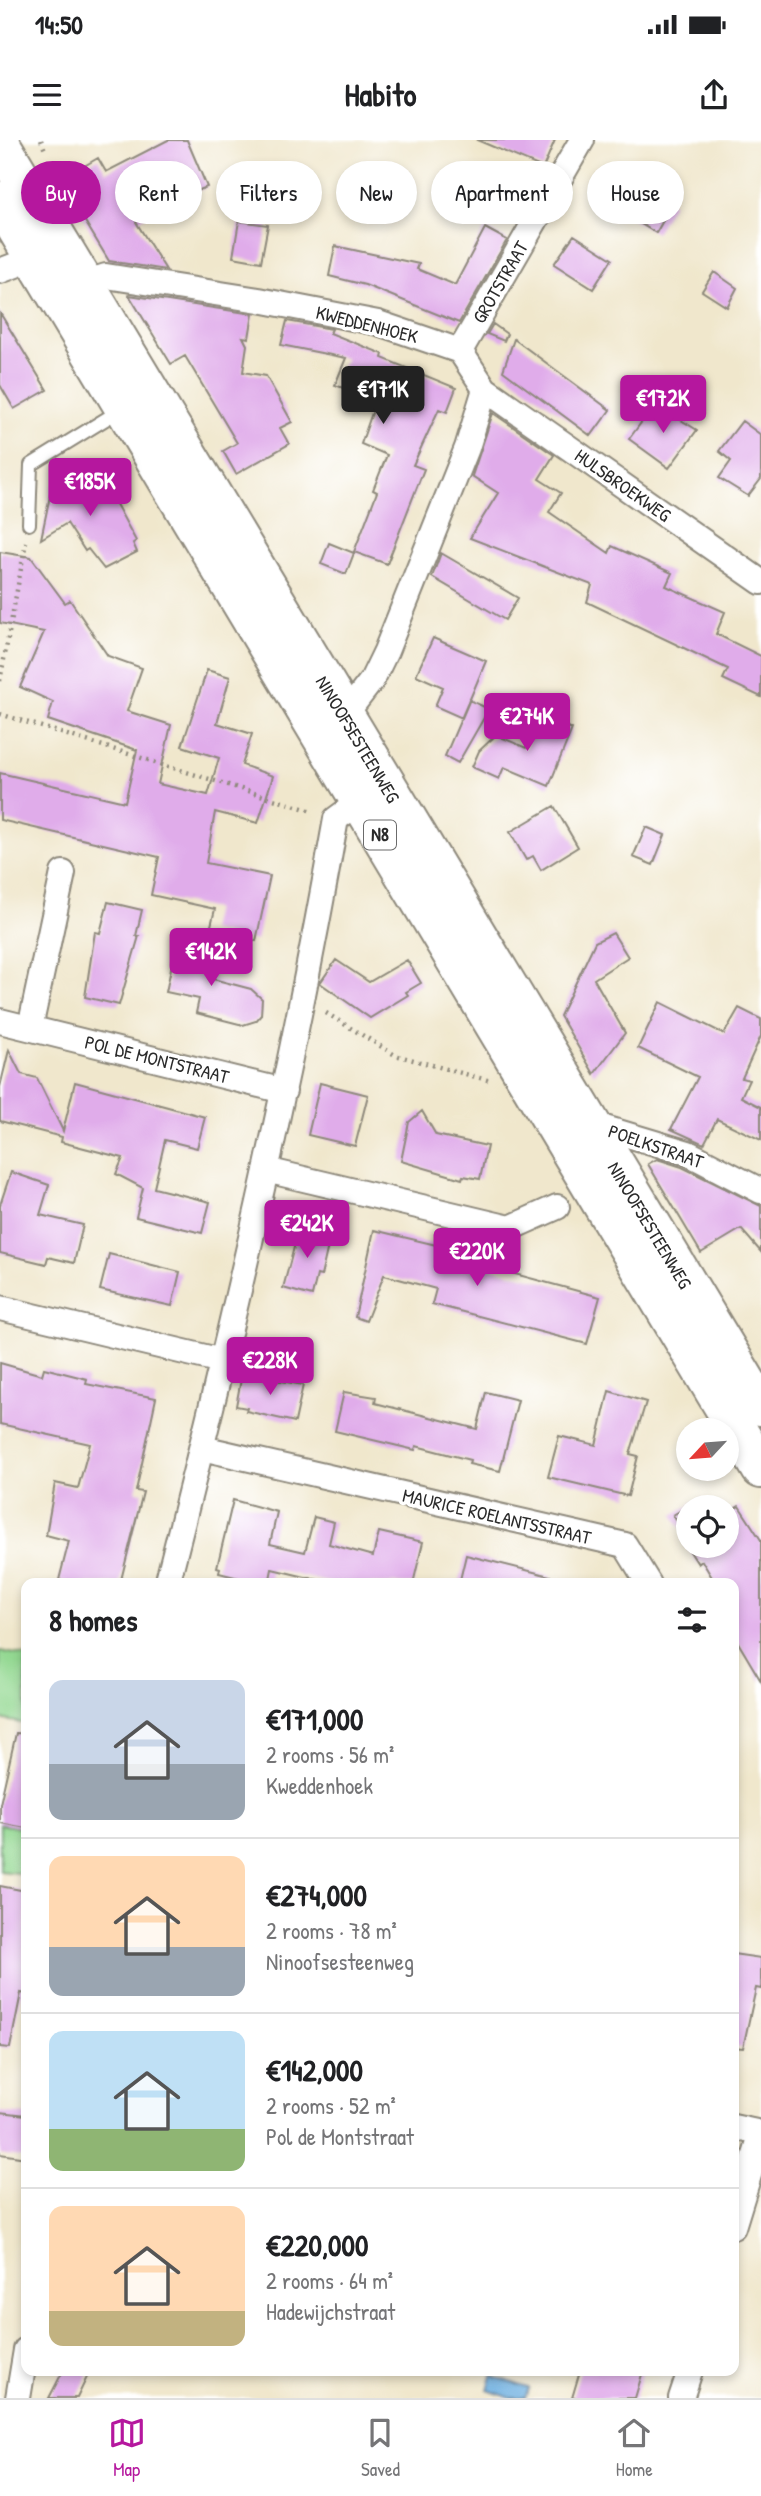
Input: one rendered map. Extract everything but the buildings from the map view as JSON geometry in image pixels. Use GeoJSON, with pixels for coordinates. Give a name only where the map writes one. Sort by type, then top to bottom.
{"type":"FeatureCollection","features":[{"type":"Feature","properties":{"kind":"main road","name":"NINOOFSESTEENWEG"},"geometry":{"type":"LineString","coordinates":[[0,143],[588,1123],[761,1406]]}},
{"type":"Feature","properties":{"kind":"main road","name":"NINOOFSESTEENWEG"},"geometry":{"type":"LineString","coordinates":[[0,201],[17,265],[122,409],[348,810],[761,1469]]}},
{"type":"Feature","properties":{"kind":"street","name":"GROTSTRAAT"},"geometry":{"type":"LineString","coordinates":[[460,351],[582,140]]}},
{"type":"Feature","properties":{"kind":"street","name":"KWEDDENHOEK"},"geometry":{"type":"LineString","coordinates":[[84,283],[106,276],[259,300],[378,323],[460,351]]}},
{"type":"Feature","properties":{"kind":"street"},"geometry":{"type":"LineString","coordinates":[[345,715],[372,680],[386,651],[467,448],[485,389],[460,351]]}},
{"type":"Feature","properties":{"kind":"street","name":"HULSBROEKWEG"},"geometry":{"type":"LineString","coordinates":[[485,389],[761,582]]}},
{"type":"Feature","properties":{"kind":"street"},"geometry":{"type":"LineString","coordinates":[[169,1578],[202,1448],[348,810]]}},
{"type":"Feature","properties":{"kind":"street"},"geometry":{"type":"LineString","coordinates":[[30,1028],[63,873]]}},
{"type":"Feature","properties":{"kind":"street","name":"POL DE MONTSTRAAT"},"geometry":{"type":"LineString","coordinates":[[0,1021],[284,1091]]}},
{"type":"Feature","properties":{"kind":"street","name":"POELKSTRAAT"},"geometry":{"type":"LineString","coordinates":[[588,1123],[688,1153],[761,1191]]}},
{"type":"Feature","properties":{"kind":"street"},"geometry":{"type":"LineString","coordinates":[[266,1170],[510,1228],[557,1207]]}},
{"type":"Feature","properties":{"kind":"street"},"geometry":{"type":"LineString","coordinates":[[0,1308],[222,1360]]}},
{"type":"Feature","properties":{"kind":"street","name":"MAURICE ROELANTSSTRAAT"},"geometry":{"type":"LineString","coordinates":[[202,1448],[625,1545],[645,1578]]}},
{"type":"Feature","properties":{"kind":"street"},"geometry":{"type":"LineString","coordinates":[[739,2128],[761,2134],[739,2207]]}},
{"type":"Feature","properties":{"kind":"street"},"geometry":{"type":"LineString","coordinates":[[18,2398],[22,2376]]}},
{"type":"Feature","properties":{"kind":"street"},"geometry":{"type":"LineString","coordinates":[[681,2398],[688,2376]]}},
{"type":"Feature","properties":{"kind":"lane"},"geometry":{"type":"LineString","coordinates":[[29,524],[31,465],[122,409]]}},
{"type":"Feature","properties":{"kind":"path"},"geometry":{"type":"LineString","coordinates":[[0,681],[29,524]]}},
{"type":"Feature","properties":{"kind":"path"},"geometry":{"type":"LineString","coordinates":[[0,714],[348,810]]}},
{"type":"Feature","properties":{"kind":"path"},"geometry":{"type":"LineString","coordinates":[[304,999],[395,1055],[493,1081]]}},
{"type":"Feature","properties":{"kind":"green space"},"geometry":{"type":"Polygon","coordinates":[[[0,1651],[21,1655],[21,1723],[0,1719],[0,1651]]]}},
{"type":"Feature","properties":{"kind":"green space"},"geometry":{"type":"Polygon","coordinates":[[[0,1824],[21,1828],[21,1873],[0,1871],[0,1824]]]}},
{"type":"Feature","properties":{"kind":"water"},"geometry":{"type":"Polygon","coordinates":[[[492,2376],[529,2388],[525,2398],[511,2398],[488,2390],[492,2376]]]}}]}
